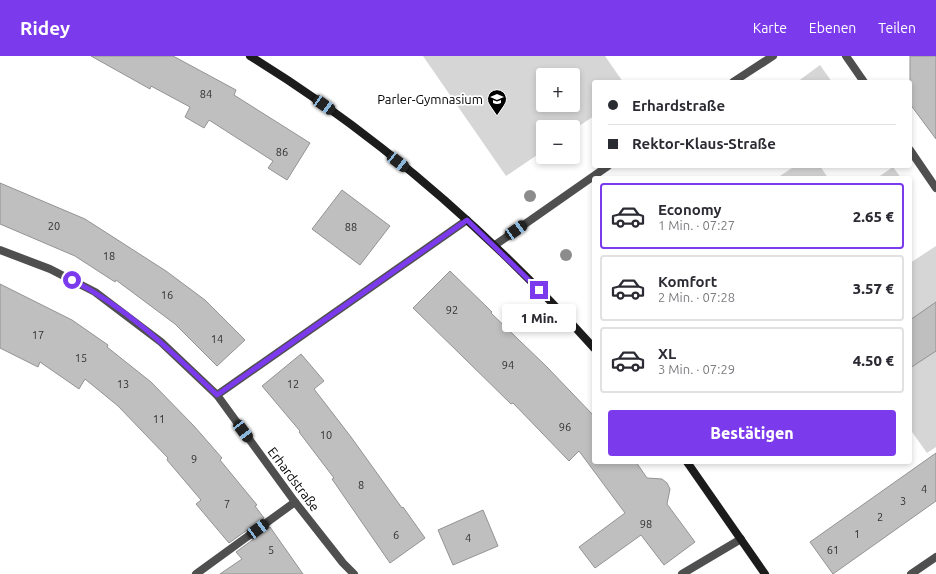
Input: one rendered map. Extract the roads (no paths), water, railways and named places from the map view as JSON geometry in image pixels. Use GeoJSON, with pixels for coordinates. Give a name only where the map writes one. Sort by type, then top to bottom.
{"type":"FeatureCollection","features":[{"type":"Feature","properties":{"kind":"main road"},"geometry":{"type":"LineString","coordinates":[[250,56],[275,71],[348,122],[436,192],[495,245],[592,346]]}},
{"type":"Feature","properties":{"kind":"main road"},"geometry":{"type":"LineString","coordinates":[[688,464],[765,574]]}},
{"type":"Feature","properties":{"kind":"street"},"geometry":{"type":"LineString","coordinates":[[736,80],[773,56]]}},
{"type":"Feature","properties":{"kind":"street"},"geometry":{"type":"LineString","coordinates":[[846,56],[863,80]]}},
{"type":"Feature","properties":{"kind":"street"},"geometry":{"type":"LineString","coordinates":[[912,153],[936,188]]}},
{"type":"Feature","properties":{"kind":"street"},"geometry":{"type":"LineString","coordinates":[[594,176],[605,168]]}},
{"type":"Feature","properties":{"kind":"street"},"geometry":{"type":"LineString","coordinates":[[495,245],[592,177]]}},
{"type":"Feature","properties":{"kind":"street"},"geometry":{"type":"LineString","coordinates":[[217,395],[467,220]]}},
{"type":"Feature","properties":{"kind":"street","name":"Erhardstraße"},"geometry":{"type":"LineString","coordinates":[[0,250],[50,269],[95,292],[161,342],[217,395],[295,502],[354,574]]}},
{"type":"Feature","properties":{"kind":"street"},"geometry":{"type":"LineString","coordinates":[[196,574],[295,502]]}},
{"type":"Feature","properties":{"kind":"street"},"geometry":{"type":"LineString","coordinates":[[682,574],[741,539]]}},
{"type":"Feature","properties":{"kind":"street"},"geometry":{"type":"LineString","coordinates":[[911,574],[936,557]]}},
{"type":"Feature","properties":{"kind":"place","name":"Parler-Gymnasium"},"geometry":{"type":"Point","coordinates":[497,116]}}]}
